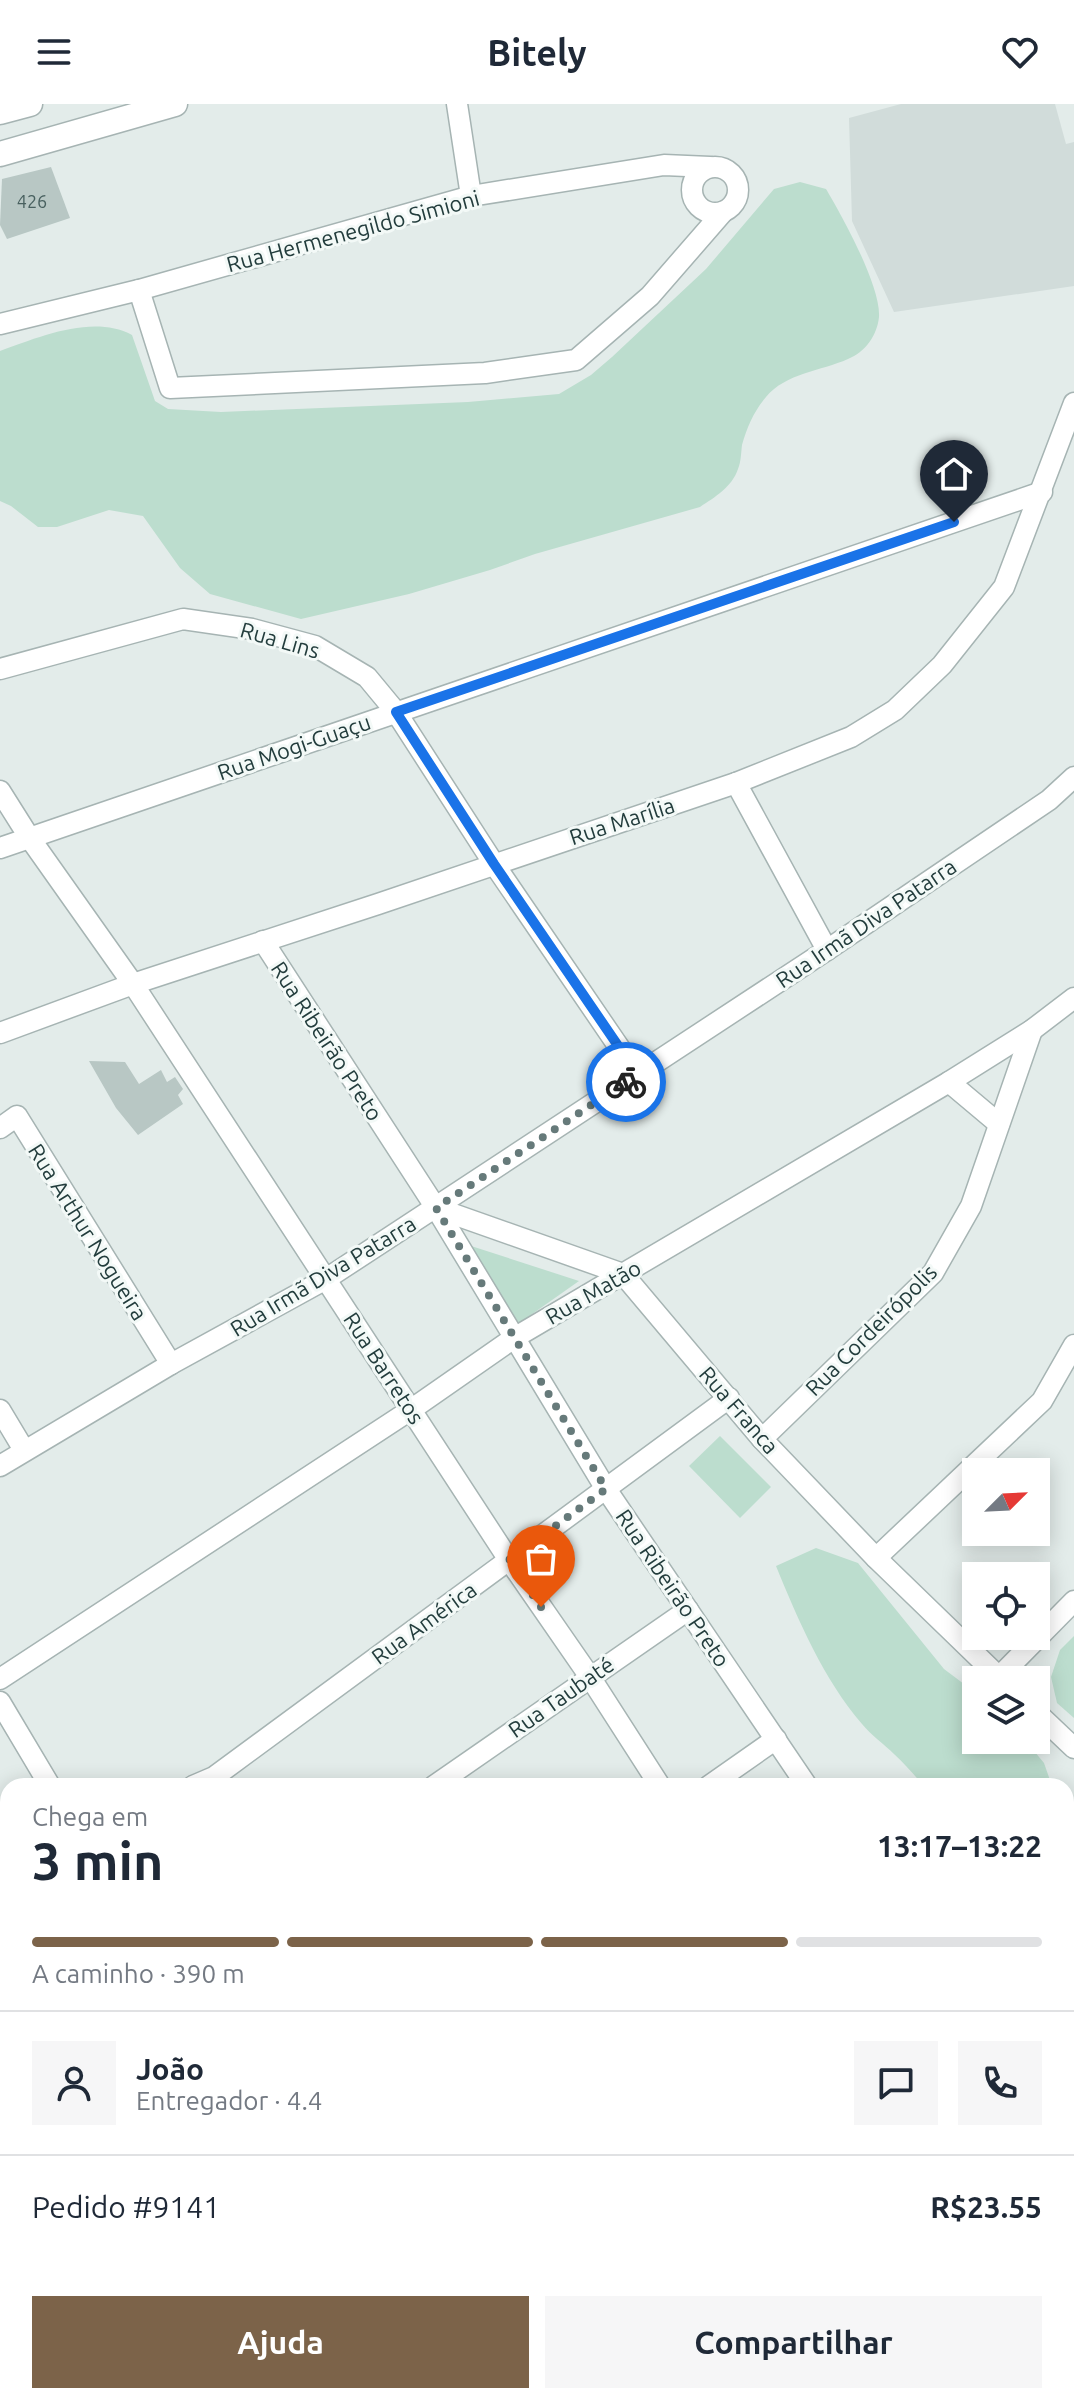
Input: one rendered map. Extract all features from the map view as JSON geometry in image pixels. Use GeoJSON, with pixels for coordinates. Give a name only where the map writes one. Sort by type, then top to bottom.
{"type":"FeatureCollection","features":[{"type":"Feature","properties":{"kind":"street"},"geometry":{"type":"LineString","coordinates":[[0,112],[30,104]]}},
{"type":"Feature","properties":{"kind":"street"},"geometry":{"type":"LineString","coordinates":[[0,154],[175,104]]}},
{"type":"Feature","properties":{"kind":"street"},"geometry":{"type":"LineString","coordinates":[[457,104],[471,196]]}},
{"type":"Feature","properties":{"kind":"street","name":"Rua Hermenegildo Simioni"},"geometry":{"type":"LineString","coordinates":[[1,320],[139,290],[471,196],[664,165],[710,167]]}},
{"type":"Feature","properties":{"kind":"street"},"geometry":{"type":"LineString","coordinates":[[139,290],[170,388],[485,373],[576,360],[650,296],[735,202],[736,180],[725,169],[710,167],[702,170],[693,182],[693,197],[701,209],[715,214],[723,212]]}},
{"type":"Feature","properties":{"kind":"street","name":"Rua Marília"},"geometry":{"type":"LineString","coordinates":[[0,1033],[133,984],[736,783],[851,737],[895,710],[942,665],[1004,587],[1074,403]]}},
{"type":"Feature","properties":{"kind":"street","name":"Rua Mogi-Guaçu"},"geometry":{"type":"LineString","coordinates":[[0,848],[1042,492]]}},
{"type":"Feature","properties":{"kind":"street","name":"Rua Lins"},"geometry":{"type":"LineString","coordinates":[[0,669],[183,619],[252,629],[315,646],[367,677],[396,712],[494,864],[638,1075]]}},
{"type":"Feature","properties":{"kind":"street","name":"Rua Irmã Diva Patarra"},"geometry":{"type":"LineString","coordinates":[[0,1466],[171,1364],[326,1279],[827,950],[1049,800],[1074,777]]}},
{"type":"Feature","properties":{"kind":"street"},"geometry":{"type":"LineString","coordinates":[[736,783],[827,950]]}},
{"type":"Feature","properties":{"kind":"street","name":"Rua Barretos"},"geometry":{"type":"LineString","coordinates":[[0,791],[133,984],[655,1778]]}},
{"type":"Feature","properties":{"kind":"street","name":"Rua Ribeirão Preto"},"geometry":{"type":"LineString","coordinates":[[263,941],[436,1208],[606,1489],[802,1778]]}},
{"type":"Feature","properties":{"kind":"street","name":"Rua Matão"},"geometry":{"type":"LineString","coordinates":[[0,1679],[412,1409],[514,1338],[949,1082],[1032,1030],[1074,998]]}},
{"type":"Feature","properties":{"kind":"street","name":"Rua Cordeirópolis"},"geometry":{"type":"LineString","coordinates":[[762,1439],[933,1273],[971,1206],[1032,1030]]}},
{"type":"Feature","properties":{"kind":"street"},"geometry":{"type":"LineString","coordinates":[[949,1082],[999,1124]]}},
{"type":"Feature","properties":{"kind":"street","name":"Rua Arthur Nogueira"},"geometry":{"type":"LineString","coordinates":[[0,1128],[17,1116],[171,1364]]}},
{"type":"Feature","properties":{"kind":"street"},"geometry":{"type":"LineString","coordinates":[[436,1208],[623,1274]]}},
{"type":"Feature","properties":{"kind":"street","name":"Rua Franca"},"geometry":{"type":"LineString","coordinates":[[623,1274],[762,1439],[876,1558],[988,1666]]}},
{"type":"Feature","properties":{"kind":"street"},"geometry":{"type":"LineString","coordinates":[[876,1558],[1042,1401],[1074,1345]]}},
{"type":"Feature","properties":{"kind":"street","name":"Rua América"},"geometry":{"type":"LineString","coordinates":[[212,1778],[729,1398]]}},
{"type":"Feature","properties":{"kind":"street"},"geometry":{"type":"LineString","coordinates":[[0,1410],[24,1450]]}},
{"type":"Feature","properties":{"kind":"street"},"geometry":{"type":"LineString","coordinates":[[1012,1666],[1074,1601]]}},
{"type":"Feature","properties":{"kind":"street","name":"Rua Taubaté"},"geometry":{"type":"LineString","coordinates":[[445,1778],[688,1610]]}},
{"type":"Feature","properties":{"kind":"street"},"geometry":{"type":"LineString","coordinates":[[0,1702],[45,1778]]}},
{"type":"Feature","properties":{"kind":"street"},"geometry":{"type":"LineString","coordinates":[[1050,1725],[1074,1748]]}},
{"type":"Feature","properties":{"kind":"street"},"geometry":{"type":"LineString","coordinates":[[720,1778],[776,1739]]}},
{"type":"Feature","properties":{"kind":"shaded area"},"geometry":{"type":"Polygon","coordinates":[[[901,104],[1055,104],[1066,144],[1074,142],[1074,286],[894,312],[852,221],[849,118],[901,104]]]}},
{"type":"Feature","properties":{"kind":"green space"},"geometry":{"type":"Polygon","coordinates":[[[800,182],[826,189],[841,216],[874,288],[879,317],[876,331],[854,356],[783,383],[766,397],[749,426],[732,481],[700,507],[409,594],[301,619],[210,594],[180,568],[143,516],[109,510],[57,527],[38,527],[0,501],[0,351],[66,330],[83,327],[117,329],[132,335],[155,401],[168,409],[221,412],[468,402],[559,394],[591,375],[706,269],[774,189],[800,182]]]}},
{"type":"Feature","properties":{"kind":"green space"},"geometry":{"type":"Polygon","coordinates":[[[468,1245],[579,1281],[518,1324],[468,1245]]]}},
{"type":"Feature","properties":{"kind":"green space"},"geometry":{"type":"Polygon","coordinates":[[[720,1436],[771,1487],[740,1518],[689,1466],[720,1436]]]}},
{"type":"Feature","properties":{"kind":"green space"},"geometry":{"type":"Polygon","coordinates":[[[816,1548],[858,1563],[944,1669],[962,1682],[962,1754],[1037,1754],[1049,1778],[917,1778],[848,1707],[803,1628],[776,1566],[816,1548]]]}},
{"type":"Feature","properties":{"kind":"green space"},"geometry":{"type":"Polygon","coordinates":[[[1074,1636],[1074,1718],[1057,1703],[1051,1677],[1060,1650],[1074,1636]]]}},
{"type":"Feature","properties":{"kind":"building"},"geometry":{"type":"Polygon","coordinates":[[[51,167],[70,218],[7,239],[0,225],[2,179],[51,167]]]}},
{"type":"Feature","properties":{"kind":"building"},"geometry":{"type":"Polygon","coordinates":[[[89,1061],[125,1062],[139,1084],[161,1070],[167,1082],[175,1077],[183,1089],[178,1095],[183,1104],[138,1135],[116,1108],[89,1061]]]}},
{"type":"Feature","properties":{"kind":"way so far"},"geometry":{"type":"LineString","coordinates":[[541,1607],[509,1560],[606,1489],[436,1208],[626,1082]]}},
{"type":"Feature","properties":{"kind":"route"},"geometry":{"type":"LineString","coordinates":[[626,1082],[638,1075],[494,864],[396,712],[954,522]]}}]}
